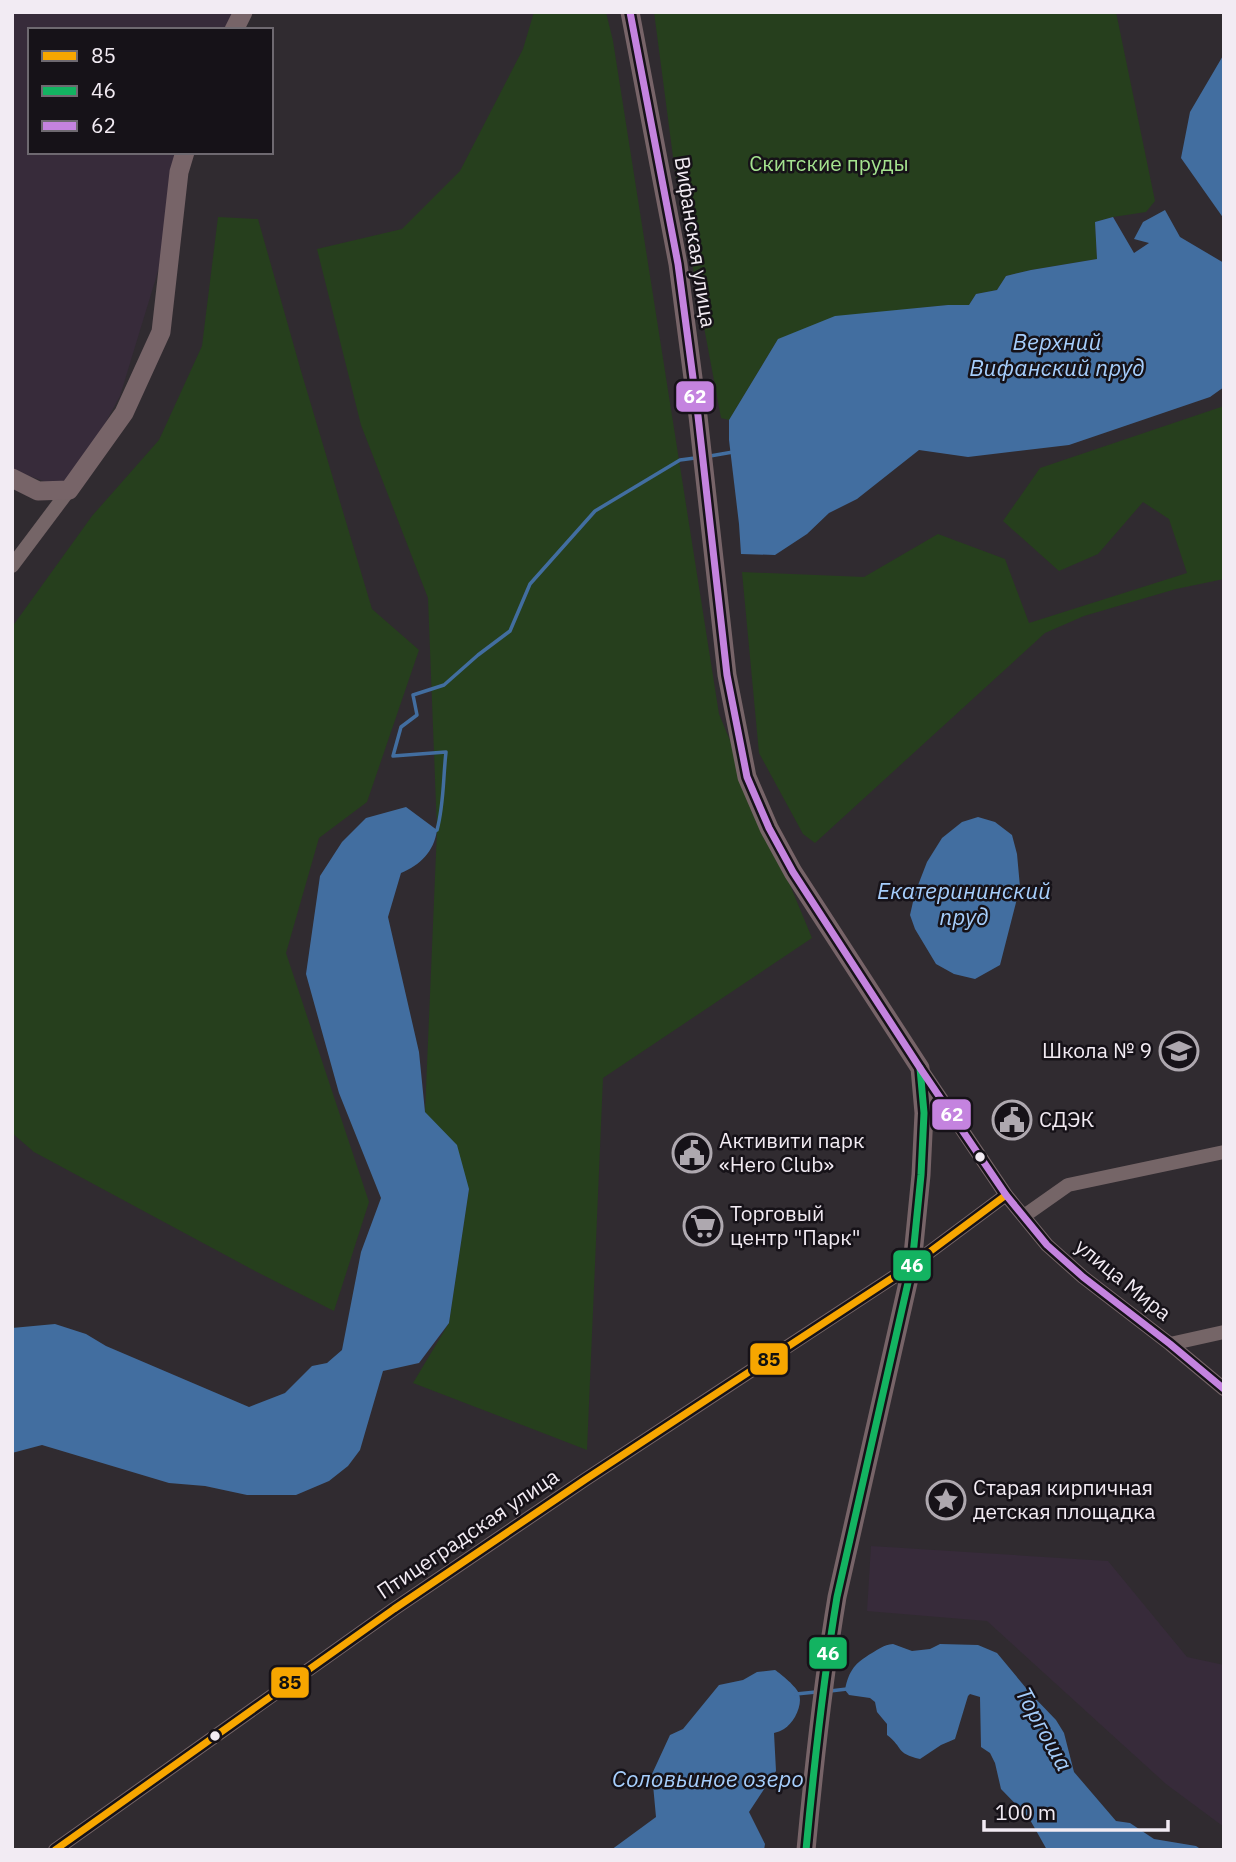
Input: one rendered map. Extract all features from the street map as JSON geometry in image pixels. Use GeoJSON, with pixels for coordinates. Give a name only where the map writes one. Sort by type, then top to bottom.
{"type":"FeatureCollection","features":[{"type":"Feature","properties":{"kind":"main road"},"geometry":{"type":"LineString","coordinates":[[235,28],[243,12]]}},
{"type":"Feature","properties":{"kind":"main road","name":"Вифанская улица"},"geometry":{"type":"LineString","coordinates":[[630,12],[678,264],[727,675],[747,777],[769,828],[793,872],[920,1068]]}},
{"type":"Feature","properties":{"kind":"main road"},"geometry":{"type":"LineString","coordinates":[[12,478],[38,491],[69,490],[124,413],[161,332],[179,172],[185,154]]}},
{"type":"Feature","properties":{"kind":"main road"},"geometry":{"type":"LineString","coordinates":[[806,1850],[828,1651],[849,1541],[912,1265],[924,1114],[920,1068]]}},
{"type":"Feature","properties":{"kind":"street"},"geometry":{"type":"LineString","coordinates":[[12,566],[69,490]]}},
{"type":"Feature","properties":{"kind":"street","name":"улица Мира"},"geometry":{"type":"LineString","coordinates":[[920,1068],[1006,1195],[1047,1245],[1224,1389]]}},
{"type":"Feature","properties":{"kind":"street"},"geometry":{"type":"LineString","coordinates":[[1024,1216],[1069,1185],[1224,1152]]}},
{"type":"Feature","properties":{"kind":"street","name":"Птицеградская улица"},"geometry":{"type":"LineString","coordinates":[[55,1850],[394,1609],[912,1265],[1006,1195]]}},
{"type":"Feature","properties":{"kind":"street"},"geometry":{"type":"LineString","coordinates":[[1170,1344],[1224,1332]]}},
{"type":"Feature","properties":{"kind":"shaded area"},"geometry":{"type":"Polygon","coordinates":[[[12,12],[233,12],[226,28],[28,28],[28,154],[178,154],[159,268],[120,396],[69,490],[12,470],[12,12]]]}},
{"type":"Feature","properties":{"kind":"shaded area"},"geometry":{"type":"Polygon","coordinates":[[[871,1546],[1108,1561],[1187,1657],[1224,1665],[1224,1827],[1166,1784],[987,1621],[867,1611],[871,1546]]]}},
{"type":"Feature","properties":{"kind":"green space"},"geometry":{"type":"Polygon","coordinates":[[[534,12],[606,12],[613,41],[719,714],[812,938],[603,1078],[587,1450],[413,1383],[449,1323],[469,1189],[425,1112],[437,830],[428,598],[361,425],[317,249],[402,229],[460,171],[523,49],[534,12]]]}},
{"type":"Feature","properties":{"kind":"green space","name":"Скитские пруды"},"geometry":{"type":"Polygon","coordinates":[[[654,12],[1116,12],[1155,201],[1146,212],[1095,222],[1097,259],[1006,276],[997,290],[976,294],[969,305],[897,311],[778,339],[729,420],[721,418],[675,172],[654,12]]]}},
{"type":"Feature","properties":{"kind":"green space"},"geometry":{"type":"Polygon","coordinates":[[[218,217],[258,219],[372,609],[419,650],[367,802],[319,838],[286,953],[369,1202],[334,1311],[34,1152],[12,1133],[12,627],[92,516],[159,440],[202,346],[218,217]]]}},
{"type":"Feature","properties":{"kind":"green space"},"geometry":{"type":"Polygon","coordinates":[[[1224,406],[1224,579],[1176,589],[1084,616],[1045,633],[815,843],[803,834],[759,753],[742,572],[864,577],[938,534],[1005,559],[1029,623],[1187,573],[1169,519],[1143,502],[1098,554],[1059,571],[1003,521],[1040,468],[1224,406]]]}},
{"type":"Feature","properties":{"kind":"water"},"geometry":{"type":"Polygon","coordinates":[[[1224,54],[1224,219],[1181,158],[1190,112],[1224,54]]]}},
{"type":"Feature","properties":{"kind":"water","name":"Верхний Вифанский пруд"},"geometry":{"type":"Polygon","coordinates":[[[1165,210],[1180,237],[1224,263],[1224,387],[1210,397],[1069,445],[968,457],[919,450],[857,499],[829,513],[807,534],[775,555],[741,554],[729,420],[778,339],[835,316],[969,305],[976,294],[997,290],[1006,276],[1097,259],[1095,222],[1113,217],[1134,253],[1149,243],[1134,239],[1143,222],[1165,210]]]}},
{"type":"Feature","properties":{"kind":"water"},"geometry":{"type":"Polygon","coordinates":[[[406,807],[437,830],[433,845],[425,857],[401,873],[388,917],[419,1052],[425,1112],[457,1145],[469,1189],[449,1323],[419,1363],[383,1371],[360,1450],[348,1466],[329,1481],[296,1495],[247,1495],[205,1486],[169,1483],[42,1445],[12,1453],[12,1328],[55,1324],[86,1334],[106,1346],[249,1407],[285,1393],[312,1366],[327,1363],[342,1350],[361,1252],[381,1198],[339,1093],[306,974],[320,876],[342,842],[366,818],[406,807]]]}},
{"type":"Feature","properties":{"kind":"water","name":"Екатерининский пруд"},"geometry":{"type":"Polygon","coordinates":[[[978,817],[995,822],[1012,835],[1020,887],[1000,965],[975,979],[954,974],[936,964],[915,929],[910,915],[927,862],[942,838],[962,822],[978,817]]]}},
{"type":"Feature","properties":{"kind":"water"},"geometry":{"type":"Polygon","coordinates":[[[893,1644],[912,1651],[930,1649],[940,1644],[978,1645],[997,1653],[1056,1720],[1064,1733],[1074,1772],[1116,1821],[1130,1823],[1154,1839],[1196,1846],[1202,1850],[1047,1850],[1029,1818],[1001,1789],[995,1763],[990,1753],[981,1747],[980,1697],[970,1694],[968,1696],[955,1739],[920,1759],[903,1752],[887,1735],[887,1724],[877,1712],[875,1702],[870,1698],[849,1695],[845,1690],[857,1664],[881,1647],[893,1644]]]}},
{"type":"Feature","properties":{"kind":"water","name":"Соловьиное озеро"},"geometry":{"type":"Polygon","coordinates":[[[775,1670],[795,1688],[800,1703],[791,1723],[774,1733],[776,1771],[749,1812],[765,1844],[764,1850],[611,1850],[656,1817],[652,1774],[670,1735],[683,1729],[719,1685],[743,1680],[757,1672],[775,1670]]]}},
{"type":"Feature","properties":{"kind":"waterway"},"geometry":{"type":"LineString","coordinates":[[710,456],[733,452]]}},
{"type":"Feature","properties":{"kind":"waterway"},"geometry":{"type":"LineString","coordinates":[[433,832],[437,830],[441,811],[446,752],[393,756],[401,727],[417,715],[413,695],[444,685],[510,631],[530,584],[595,511],[680,460],[695,458]]}},
{"type":"Feature","properties":{"kind":"waterway","name":"Торгоша"},"geometry":{"type":"LineString","coordinates":[[830,1691],[847,1689]]}},
{"type":"Feature","properties":{"kind":"waterway","name":"Торгоша"},"geometry":{"type":"LineString","coordinates":[[796,1694],[816,1692]]}},
{"type":"Feature","properties":{"kind":"transit line","name":"62"},"geometry":{"type":"LineString","coordinates":[[630,12],[678,264],[727,675],[747,777],[769,828],[793,872],[1006,1195],[1047,1245],[1083,1277],[1224,1389]]}},
{"type":"Feature","properties":{"kind":"transit line","name":"46"},"geometry":{"type":"LineString","coordinates":[[806,1850],[819,1723],[837,1597],[912,1265],[924,1113],[920,1068]]}},
{"type":"Feature","properties":{"kind":"transit line","name":"85"},"geometry":{"type":"LineString","coordinates":[[55,1850],[394,1609],[912,1265],[1006,1195]]}},
{"type":"Feature","properties":{"kind":"place","name":"Школа № 9"},"geometry":{"type":"Point","coordinates":[1179,1051]}},
{"type":"Feature","properties":{"kind":"place","name":"СДЭК"},"geometry":{"type":"Point","coordinates":[1012,1120]}},
{"type":"Feature","properties":{"kind":"place","name":"Активити парк «Hero Club»"},"geometry":{"type":"Point","coordinates":[692,1153]}},
{"type":"Feature","properties":{"kind":"place","name":"Торговый центр \"Парк\""},"geometry":{"type":"Point","coordinates":[703,1226]}},
{"type":"Feature","properties":{"kind":"place","name":"Старая кирпичная детская площадка"},"geometry":{"type":"Point","coordinates":[946,1500]}}]}
